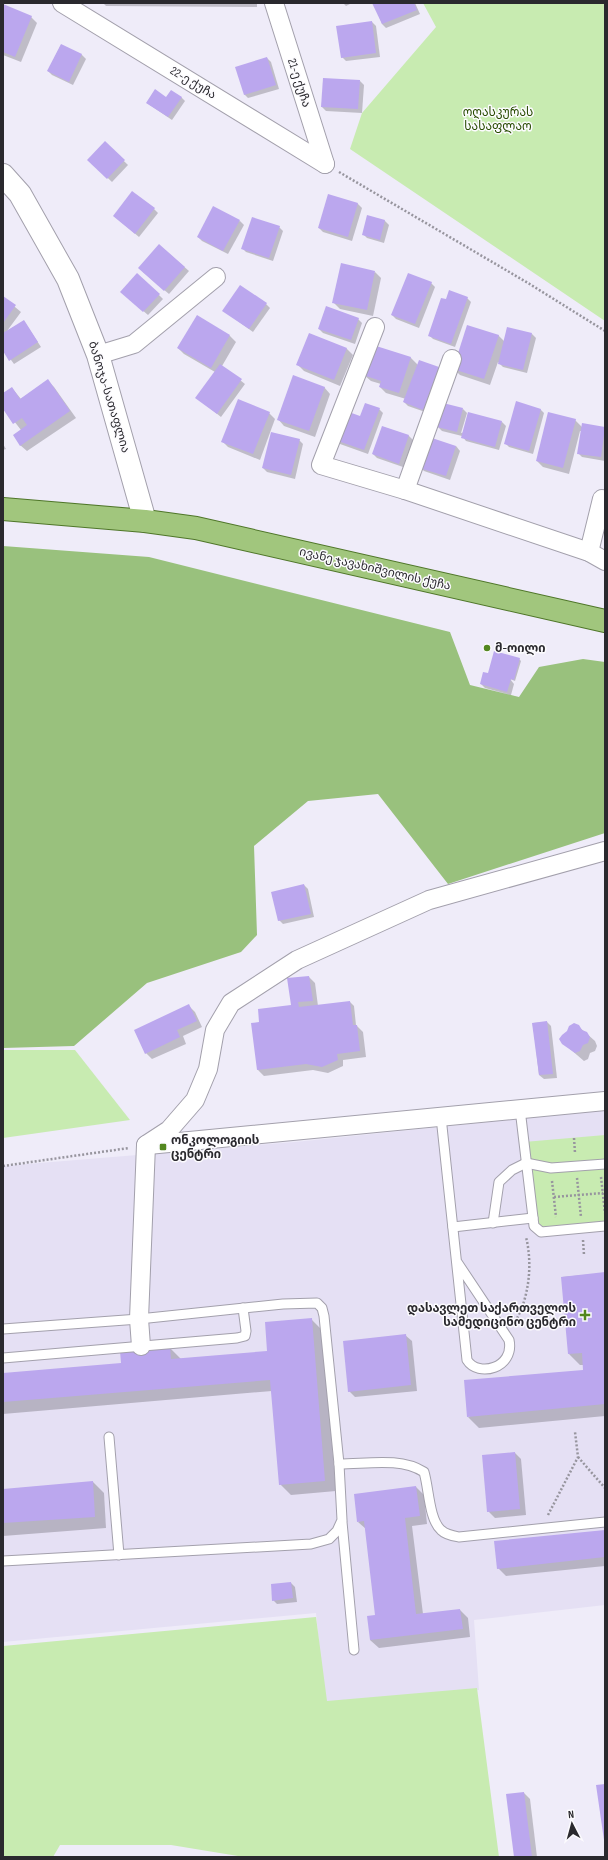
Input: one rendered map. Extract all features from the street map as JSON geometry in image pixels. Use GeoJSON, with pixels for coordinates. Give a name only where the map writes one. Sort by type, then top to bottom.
{"type":"FeatureCollection","features":[{"type":"Feature","properties":{"kind":"main road","name":"ივანე ჯავახიშვილის ქუჩა"},"geometry":{"type":"LineString","coordinates":[[3,509],[145,521],[196,528],[605,621]]}},
{"type":"Feature","properties":{"kind":"street","name":"22-ე ქუჩა"},"geometry":{"type":"LineString","coordinates":[[62,3],[325,164]]}},
{"type":"Feature","properties":{"kind":"street","name":"21-ე ქუჩა"},"geometry":{"type":"LineString","coordinates":[[274,3],[325,164]]}},
{"type":"Feature","properties":{"kind":"street","name":"ბანოჯა-სათაფლია"},"geometry":{"type":"LineString","coordinates":[[3,175],[20,194],[68,279],[98,355],[145,521]]}},
{"type":"Feature","properties":{"kind":"street"},"geometry":{"type":"LineString","coordinates":[[98,355],[134,344],[216,278]]}},
{"type":"Feature","properties":{"kind":"street"},"geometry":{"type":"LineString","coordinates":[[375,327],[321,465],[405,490],[589,552],[605,560]]}},
{"type":"Feature","properties":{"kind":"street"},"geometry":{"type":"LineString","coordinates":[[405,490],[452,359]]}},
{"type":"Feature","properties":{"kind":"street"},"geometry":{"type":"LineString","coordinates":[[589,552],[602,499],[605,500]]}},
{"type":"Feature","properties":{"kind":"street"},"geometry":{"type":"LineString","coordinates":[[146,1145],[169,1130],[195,1100],[208,1069],[215,1030],[231,1003],[296,960],[429,900],[605,851]]}},
{"type":"Feature","properties":{"kind":"street"},"geometry":{"type":"LineString","coordinates":[[146,1145],[605,1101]]}},
{"type":"Feature","properties":{"kind":"street"},"geometry":{"type":"LineString","coordinates":[[141,1346],[139,1319],[146,1145]]}},
{"type":"Feature","properties":{"kind":"lane"},"geometry":{"type":"LineString","coordinates":[[520,1109],[534,1226],[541,1232],[605,1226]]}},
{"type":"Feature","properties":{"kind":"lane"},"geometry":{"type":"LineString","coordinates":[[441,1117],[456,1262],[467,1360],[470,1365],[476,1368],[485,1369],[499,1366],[508,1358],[511,1349],[509,1340],[456,1262]]}},
{"type":"Feature","properties":{"kind":"lane"},"geometry":{"type":"LineString","coordinates":[[493,1223],[499,1182],[512,1170],[526,1162],[551,1168],[602,1164]]}},
{"type":"Feature","properties":{"kind":"lane"},"geometry":{"type":"LineString","coordinates":[[453,1228],[533,1218]]}},
{"type":"Feature","properties":{"kind":"lane"},"geometry":{"type":"LineString","coordinates":[[3,1329],[139,1319],[243,1308],[317,1303],[322,1308],[339,1464],[342,1520],[354,1650]]}},
{"type":"Feature","properties":{"kind":"lane"},"geometry":{"type":"LineString","coordinates":[[3,1358],[237,1338],[245,1336],[246,1331],[243,1308]]}},
{"type":"Feature","properties":{"kind":"lane"},"geometry":{"type":"LineString","coordinates":[[109,1437],[119,1555]]}},
{"type":"Feature","properties":{"kind":"lane"},"geometry":{"type":"LineString","coordinates":[[339,1464],[404,1463],[416,1467],[424,1472],[434,1520],[441,1530],[459,1537],[605,1522]]}},
{"type":"Feature","properties":{"kind":"lane"},"geometry":{"type":"LineString","coordinates":[[3,1562],[311,1544],[329,1538],[337,1531],[342,1520]]}},
{"type":"Feature","properties":{"kind":"path"},"geometry":{"type":"LineString","coordinates":[[325,164],[528,283],[605,331]]}},
{"type":"Feature","properties":{"kind":"path"},"geometry":{"type":"LineString","coordinates":[[574,1138],[582,1228]]}},
{"type":"Feature","properties":{"kind":"path"},"geometry":{"type":"LineString","coordinates":[[3,1166],[146,1145]]}},
{"type":"Feature","properties":{"kind":"path"},"geometry":{"type":"LineString","coordinates":[[602,1164],[605,1215]]}},
{"type":"Feature","properties":{"kind":"path"},"geometry":{"type":"LineString","coordinates":[[551,1168],[558,1230]]}},
{"type":"Feature","properties":{"kind":"path"},"geometry":{"type":"LineString","coordinates":[[554,1197],[603,1193]]}},
{"type":"Feature","properties":{"kind":"path"},"geometry":{"type":"LineString","coordinates":[[506,1335],[515,1323],[524,1301],[530,1265],[524,1227],[520,1220]]}},
{"type":"Feature","properties":{"kind":"path"},"geometry":{"type":"LineString","coordinates":[[575,1432],[578,1457],[605,1488]]}},
{"type":"Feature","properties":{"kind":"path"},"geometry":{"type":"LineString","coordinates":[[541,1528],[578,1457]]}},
{"type":"Feature","properties":{"kind":"shaded area"},"geometry":{"type":"Polygon","coordinates":[[[605,1110],[605,1605],[474,1620],[479,1690],[325,1705],[316,1613],[3,1642],[3,1166],[295,1142],[605,1110]]]}},
{"type":"Feature","properties":{"kind":"green space","name":"ოღასკურას სასაფლაო"},"geometry":{"type":"Polygon","coordinates":[[[423,3],[605,3],[605,321],[350,149],[362,113],[436,27],[423,3]]]}},
{"type":"Feature","properties":{"kind":"green space"},"geometry":{"type":"Polygon","coordinates":[[[3,546],[149,557],[450,632],[470,685],[519,697],[539,667],[583,659],[605,662],[605,833],[448,884],[378,794],[308,801],[254,846],[257,935],[241,952],[147,983],[74,1046],[3,1048],[3,546]]]}},
{"type":"Feature","properties":{"kind":"green space"},"geometry":{"type":"Polygon","coordinates":[[[3,1050],[75,1050],[130,1120],[3,1138],[3,1050]]]}},
{"type":"Feature","properties":{"kind":"green space"},"geometry":{"type":"Polygon","coordinates":[[[605,1135],[605,1226],[558,1230],[534,1226],[524,1142],[605,1135]]]}},
{"type":"Feature","properties":{"kind":"green space"},"geometry":{"type":"Polygon","coordinates":[[[316,1617],[327,1701],[477,1688],[499,1857],[244,1857],[171,1845],[60,1845],[53,1857],[3,1857],[3,1646],[316,1617]]]}},
{"type":"Feature","properties":{"kind":"building"},"geometry":{"type":"Polygon","coordinates":[[[372,3],[414,3],[417,10],[382,24],[372,3]]]}},
{"type":"Feature","properties":{"kind":"building"},"geometry":{"type":"Polygon","coordinates":[[[3,4],[32,16],[15,57],[3,52],[3,4]]]}},
{"type":"Feature","properties":{"kind":"building"},"geometry":{"type":"Polygon","coordinates":[[[372,21],[376,53],[341,58],[336,26],[372,21]]]}},
{"type":"Feature","properties":{"kind":"building"},"geometry":{"type":"Polygon","coordinates":[[[61,44],[82,54],[69,82],[47,71],[61,44]]]}},
{"type":"Feature","properties":{"kind":"building"},"geometry":{"type":"Polygon","coordinates":[[[267,57],[276,85],[244,95],[235,67],[267,57]]]}},
{"type":"Feature","properties":{"kind":"building"},"geometry":{"type":"Polygon","coordinates":[[[323,78],[360,80],[358,109],[321,107],[323,78]]]}},
{"type":"Feature","properties":{"kind":"building"},"geometry":{"type":"Polygon","coordinates":[[[155,89],[166,97],[171,90],[182,97],[168,117],[146,103],[155,89]]]}},
{"type":"Feature","properties":{"kind":"building"},"geometry":{"type":"Polygon","coordinates":[[[105,141],[125,160],[107,179],[87,160],[105,141]]]}},
{"type":"Feature","properties":{"kind":"building"},"geometry":{"type":"Polygon","coordinates":[[[132,191],[155,208],[135,234],[113,216],[132,191]]]}},
{"type":"Feature","properties":{"kind":"building"},"geometry":{"type":"Polygon","coordinates":[[[328,194],[358,203],[348,237],[318,228],[328,194]]]}},
{"type":"Feature","properties":{"kind":"building"},"geometry":{"type":"Polygon","coordinates":[[[213,206],[240,220],[223,251],[197,237],[213,206]]]}},
{"type":"Feature","properties":{"kind":"building"},"geometry":{"type":"Polygon","coordinates":[[[367,215],[385,220],[380,240],[362,235],[367,215]]]}},
{"type":"Feature","properties":{"kind":"building"},"geometry":{"type":"Polygon","coordinates":[[[252,217],[280,226],[269,258],[241,249],[252,217]]]}},
{"type":"Feature","properties":{"kind":"building"},"geometry":{"type":"Polygon","coordinates":[[[159,244],[185,267],[164,291],[138,268],[159,244]]]}},
{"type":"Feature","properties":{"kind":"building"},"geometry":{"type":"Polygon","coordinates":[[[341,263],[375,271],[367,310],[332,303],[341,263]]]}},
{"type":"Feature","properties":{"kind":"building"},"geometry":{"type":"Polygon","coordinates":[[[137,273],[160,294],[143,312],[120,292],[137,273]]]}},
{"type":"Feature","properties":{"kind":"building"},"geometry":{"type":"Polygon","coordinates":[[[408,273],[432,282],[415,324],[391,315],[408,273]]]}},
{"type":"Feature","properties":{"kind":"building"},"geometry":{"type":"Polygon","coordinates":[[[240,285],[267,303],[249,329],[222,311],[240,285]]]}},
{"type":"Feature","properties":{"kind":"building"},"geometry":{"type":"Polygon","coordinates":[[[449,290],[468,297],[451,344],[428,336],[441,298],[446,299],[449,290]]]}},
{"type":"Feature","properties":{"kind":"building"},"geometry":{"type":"Polygon","coordinates":[[[3,296],[16,305],[3,323],[3,296]]]}},
{"type":"Feature","properties":{"kind":"building"},"geometry":{"type":"Polygon","coordinates":[[[326,306],[359,318],[351,340],[318,329],[326,306]]]}},
{"type":"Feature","properties":{"kind":"building"},"geometry":{"type":"Polygon","coordinates":[[[197,315],[230,335],[211,368],[177,348],[197,315]]]}},
{"type":"Feature","properties":{"kind":"building"},"geometry":{"type":"Polygon","coordinates":[[[24,320],[38,342],[9,361],[3,351],[3,333],[24,320]]]}},
{"type":"Feature","properties":{"kind":"building"},"geometry":{"type":"Polygon","coordinates":[[[467,325],[499,335],[484,379],[453,369],[467,325]]]}},
{"type":"Feature","properties":{"kind":"building"},"geometry":{"type":"Polygon","coordinates":[[[507,327],[532,333],[523,370],[498,364],[507,327]]]}},
{"type":"Feature","properties":{"kind":"building"},"geometry":{"type":"Polygon","coordinates":[[[309,333],[347,348],[334,380],[296,365],[309,333]]]}},
{"type":"Feature","properties":{"kind":"building"},"geometry":{"type":"Polygon","coordinates":[[[373,345],[411,357],[399,393],[379,387],[381,381],[363,375],[373,345]]]}},
{"type":"Feature","properties":{"kind":"building"},"geometry":{"type":"Polygon","coordinates":[[[419,360],[439,367],[423,410],[403,402],[419,360]]]}},
{"type":"Feature","properties":{"kind":"building"},"geometry":{"type":"Polygon","coordinates":[[[220,364],[242,379],[217,414],[195,398],[220,364]]]}},
{"type":"Feature","properties":{"kind":"building"},"geometry":{"type":"Polygon","coordinates":[[[293,375],[325,387],[309,431],[277,420],[293,375]]]}},
{"type":"Feature","properties":{"kind":"building"},"geometry":{"type":"Polygon","coordinates":[[[48,379],[70,411],[20,446],[13,435],[27,425],[22,418],[13,424],[3,409],[3,393],[12,387],[20,399],[48,379]]]}},
{"type":"Feature","properties":{"kind":"building"},"geometry":{"type":"Polygon","coordinates":[[[238,399],[270,412],[253,454],[221,442],[238,399]]]}},
{"type":"Feature","properties":{"kind":"building"},"geometry":{"type":"Polygon","coordinates":[[[516,401],[541,409],[529,451],[504,444],[516,401]]]}},
{"type":"Feature","properties":{"kind":"building"},"geometry":{"type":"Polygon","coordinates":[[[365,403],[380,408],[364,450],[335,440],[346,411],[360,416],[365,403]]]}},
{"type":"Feature","properties":{"kind":"building"},"geometry":{"type":"Polygon","coordinates":[[[443,403],[463,408],[457,432],[437,427],[443,403]]]}},
{"type":"Feature","properties":{"kind":"building"},"geometry":{"type":"Polygon","coordinates":[[[468,412],[502,421],[495,447],[461,438],[468,412]]]}},
{"type":"Feature","properties":{"kind":"building"},"geometry":{"type":"Polygon","coordinates":[[[548,412],[576,419],[563,468],[536,461],[548,412]]]}},
{"type":"Feature","properties":{"kind":"building"},"geometry":{"type":"Polygon","coordinates":[[[582,423],[605,427],[601,457],[577,454],[582,423]]]}},
{"type":"Feature","properties":{"kind":"building"},"geometry":{"type":"Polygon","coordinates":[[[382,426],[409,435],[399,464],[372,454],[382,426]]]}},
{"type":"Feature","properties":{"kind":"building"},"geometry":{"type":"Polygon","coordinates":[[[271,432],[300,439],[291,475],[262,468],[271,432]]]}},
{"type":"Feature","properties":{"kind":"building"},"geometry":{"type":"Polygon","coordinates":[[[429,437],[456,446],[446,476],[419,468],[429,437]]]}},
{"type":"Feature","properties":{"kind":"building"},"geometry":{"type":"Polygon","coordinates":[[[494,651],[520,658],[514,680],[511,679],[507,692],[480,684],[483,672],[488,673],[494,651]]]}},
{"type":"Feature","properties":{"kind":"building"},"geometry":{"type":"Polygon","coordinates":[[[304,884],[311,914],[278,921],[271,892],[304,884]]]}},
{"type":"Feature","properties":{"kind":"building"},"geometry":{"type":"Polygon","coordinates":[[[309,976],[313,1001],[298,1002],[299,1007],[350,1001],[353,1025],[357,1025],[360,1051],[337,1054],[338,1060],[322,1067],[306,1064],[257,1070],[251,1023],[259,1022],[258,1009],[291,1005],[287,978],[309,976]]]}},
{"type":"Feature","properties":{"kind":"building"},"geometry":{"type":"Polygon","coordinates":[[[189,1004],[197,1021],[177,1030],[180,1037],[145,1054],[134,1030],[189,1004]]]}},
{"type":"Feature","properties":{"kind":"building"},"geometry":{"type":"Polygon","coordinates":[[[547,1021],[553,1074],[539,1075],[532,1023],[547,1021]]]}},
{"type":"Feature","properties":{"kind":"building"},"geometry":{"type":"Polygon","coordinates":[[[574,1023],[579,1025],[582,1030],[587,1032],[590,1037],[588,1043],[583,1045],[580,1051],[575,1053],[562,1044],[559,1039],[567,1031],[569,1026],[574,1023]]]}},
{"type":"Feature","properties":{"kind":"building","name":"დასავლეთ საქართველოს სამედიცინო ცენტრი"},"geometry":{"type":"Polygon","coordinates":[[[605,1272],[605,1404],[467,1417],[464,1380],[583,1370],[582,1353],[568,1354],[561,1277],[605,1272]]]}},
{"type":"Feature","properties":{"kind":"building"},"geometry":{"type":"Polygon","coordinates":[[[312,1318],[325,1481],[279,1485],[270,1380],[3,1402],[3,1373],[121,1363],[120,1351],[170,1347],[171,1359],[267,1351],[265,1322],[312,1318]]]}},
{"type":"Feature","properties":{"kind":"building"},"geometry":{"type":"Polygon","coordinates":[[[406,1334],[411,1385],[348,1392],[343,1341],[406,1334]]]}},
{"type":"Feature","properties":{"kind":"building"},"geometry":{"type":"Polygon","coordinates":[[[515,1452],[520,1509],[487,1512],[482,1455],[515,1452]]]}},
{"type":"Feature","properties":{"kind":"building"},"geometry":{"type":"Polygon","coordinates":[[[93,1481],[95,1517],[3,1523],[3,1489],[93,1481]]]}},
{"type":"Feature","properties":{"kind":"building"},"geometry":{"type":"Polygon","coordinates":[[[416,1486],[420,1516],[405,1518],[416,1614],[460,1609],[463,1629],[370,1640],[367,1616],[375,1615],[364,1521],[357,1522],[354,1494],[416,1486]]]}},
{"type":"Feature","properties":{"kind":"building"},"geometry":{"type":"Polygon","coordinates":[[[605,1530],[605,1557],[497,1569],[494,1541],[605,1530]]]}},
{"type":"Feature","properties":{"kind":"building"},"geometry":{"type":"Polygon","coordinates":[[[291,1582],[293,1598],[272,1601],[271,1584],[291,1582]]]}},
{"type":"Feature","properties":{"kind":"building"},"geometry":{"type":"Polygon","coordinates":[[[605,1784],[605,1840],[604,1840],[596,1785],[605,1784]]]}},
{"type":"Feature","properties":{"kind":"building"},"geometry":{"type":"Polygon","coordinates":[[[524,1792],[532,1857],[514,1857],[506,1794],[524,1792]]]}},
{"type":"Feature","properties":{"kind":"place","name":"მ-ოილი"},"geometry":{"type":"Point","coordinates":[487,648]}},
{"type":"Feature","properties":{"kind":"place","name":"ონკოლოგიის ცენტრი"},"geometry":{"type":"Point","coordinates":[163,1147]}},
{"type":"Feature","properties":{"kind":"place","name":"დასავლეთ საქართველოს სამედიცინო ცენტრი"},"geometry":{"type":"Point","coordinates":[585,1315]}}]}
